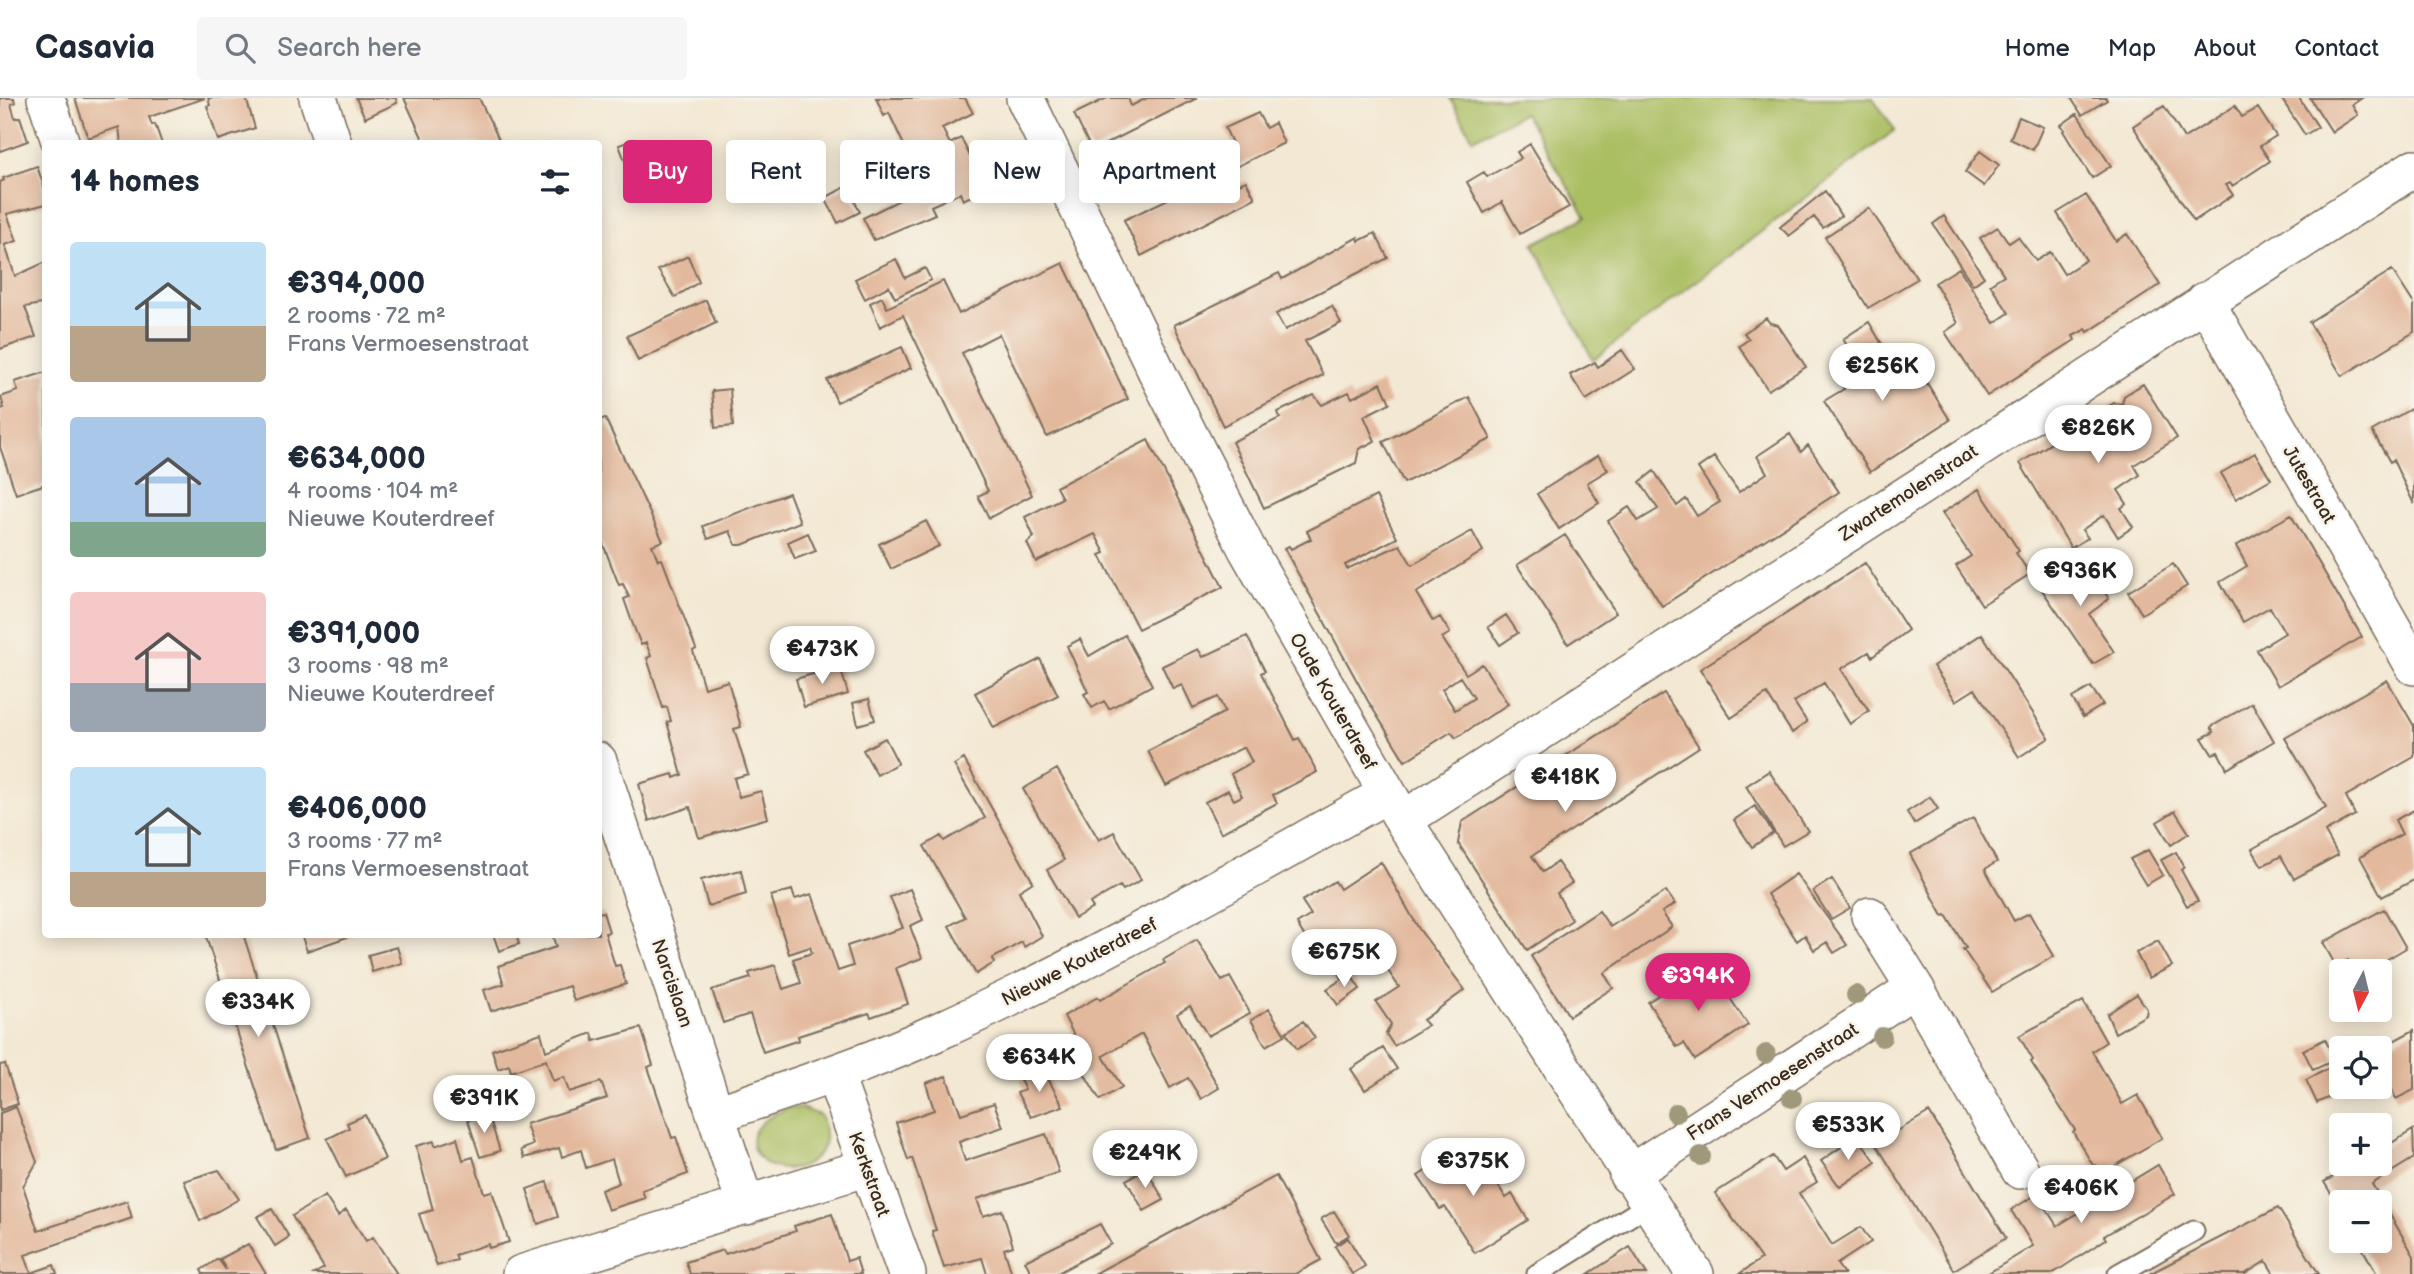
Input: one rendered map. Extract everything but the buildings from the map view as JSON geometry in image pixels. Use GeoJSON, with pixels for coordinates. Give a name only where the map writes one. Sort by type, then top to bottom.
{"type":"FeatureCollection","features":[{"type":"Feature","properties":{"kind":"street"},"geometry":{"type":"LineString","coordinates":[[46,98],[60,140]]}},
{"type":"Feature","properties":{"kind":"street"},"geometry":{"type":"LineString","coordinates":[[318,98],[329,140]]}},
{"type":"Feature","properties":{"kind":"street","name":"Oude Kouterdreef"},"geometry":{"type":"LineString","coordinates":[[1025,98],[1241,537],[1395,807],[1628,1174],[1695,1274]]}},
{"type":"Feature","properties":{"kind":"street","name":"Zwartemolenstraat"},"geometry":{"type":"LineString","coordinates":[[1395,807],[2206,301],[2414,168]]}},
{"type":"Feature","properties":{"kind":"street","name":"Jutestraat"},"geometry":{"type":"LineString","coordinates":[[2206,301],[2414,666]]}},
{"type":"Feature","properties":{"kind":"street","name":"Narcislaan"},"geometry":{"type":"LineString","coordinates":[[602,773],[718,1114],[746,1206]]}},
{"type":"Feature","properties":{"kind":"street","name":"Nieuwe Kouterdreef"},"geometry":{"type":"LineString","coordinates":[[718,1114],[936,1033],[1395,807]]}},
{"type":"Feature","properties":{"kind":"street"},"geometry":{"type":"LineString","coordinates":[[1870,916],[1915,988],[2020,1170]]}},
{"type":"Feature","properties":{"kind":"street","name":"Frans Vermoesenstraat"},"geometry":{"type":"LineString","coordinates":[[1628,1174],[1915,988]]}},
{"type":"Feature","properties":{"kind":"street","name":"Kerkstraat"},"geometry":{"type":"LineString","coordinates":[[834,1073],[907,1274]]}},
{"type":"Feature","properties":{"kind":"street"},"geometry":{"type":"LineString","coordinates":[[521,1274],[869,1167]]}},
{"type":"Feature","properties":{"kind":"lane"},"geometry":{"type":"LineString","coordinates":[[1537,1274],[1648,1205]]}},
{"type":"Feature","properties":{"kind":"lane"},"geometry":{"type":"LineString","coordinates":[[2118,1274],[2194,1231]]}},
{"type":"Feature","properties":{"kind":"green space"},"geometry":{"type":"Polygon","coordinates":[[[1450,98],[1873,98],[1895,130],[1593,360],[1533,244],[1586,217],[1524,113],[1473,139],[1450,98]]]}},
{"type":"Feature","properties":{"kind":"green space"},"geometry":{"type":"Polygon","coordinates":[[[789,1108],[801,1108],[820,1115],[825,1136],[817,1156],[802,1167],[786,1169],[771,1166],[759,1157],[753,1146],[754,1133],[765,1120],[789,1108]]]}}]}
